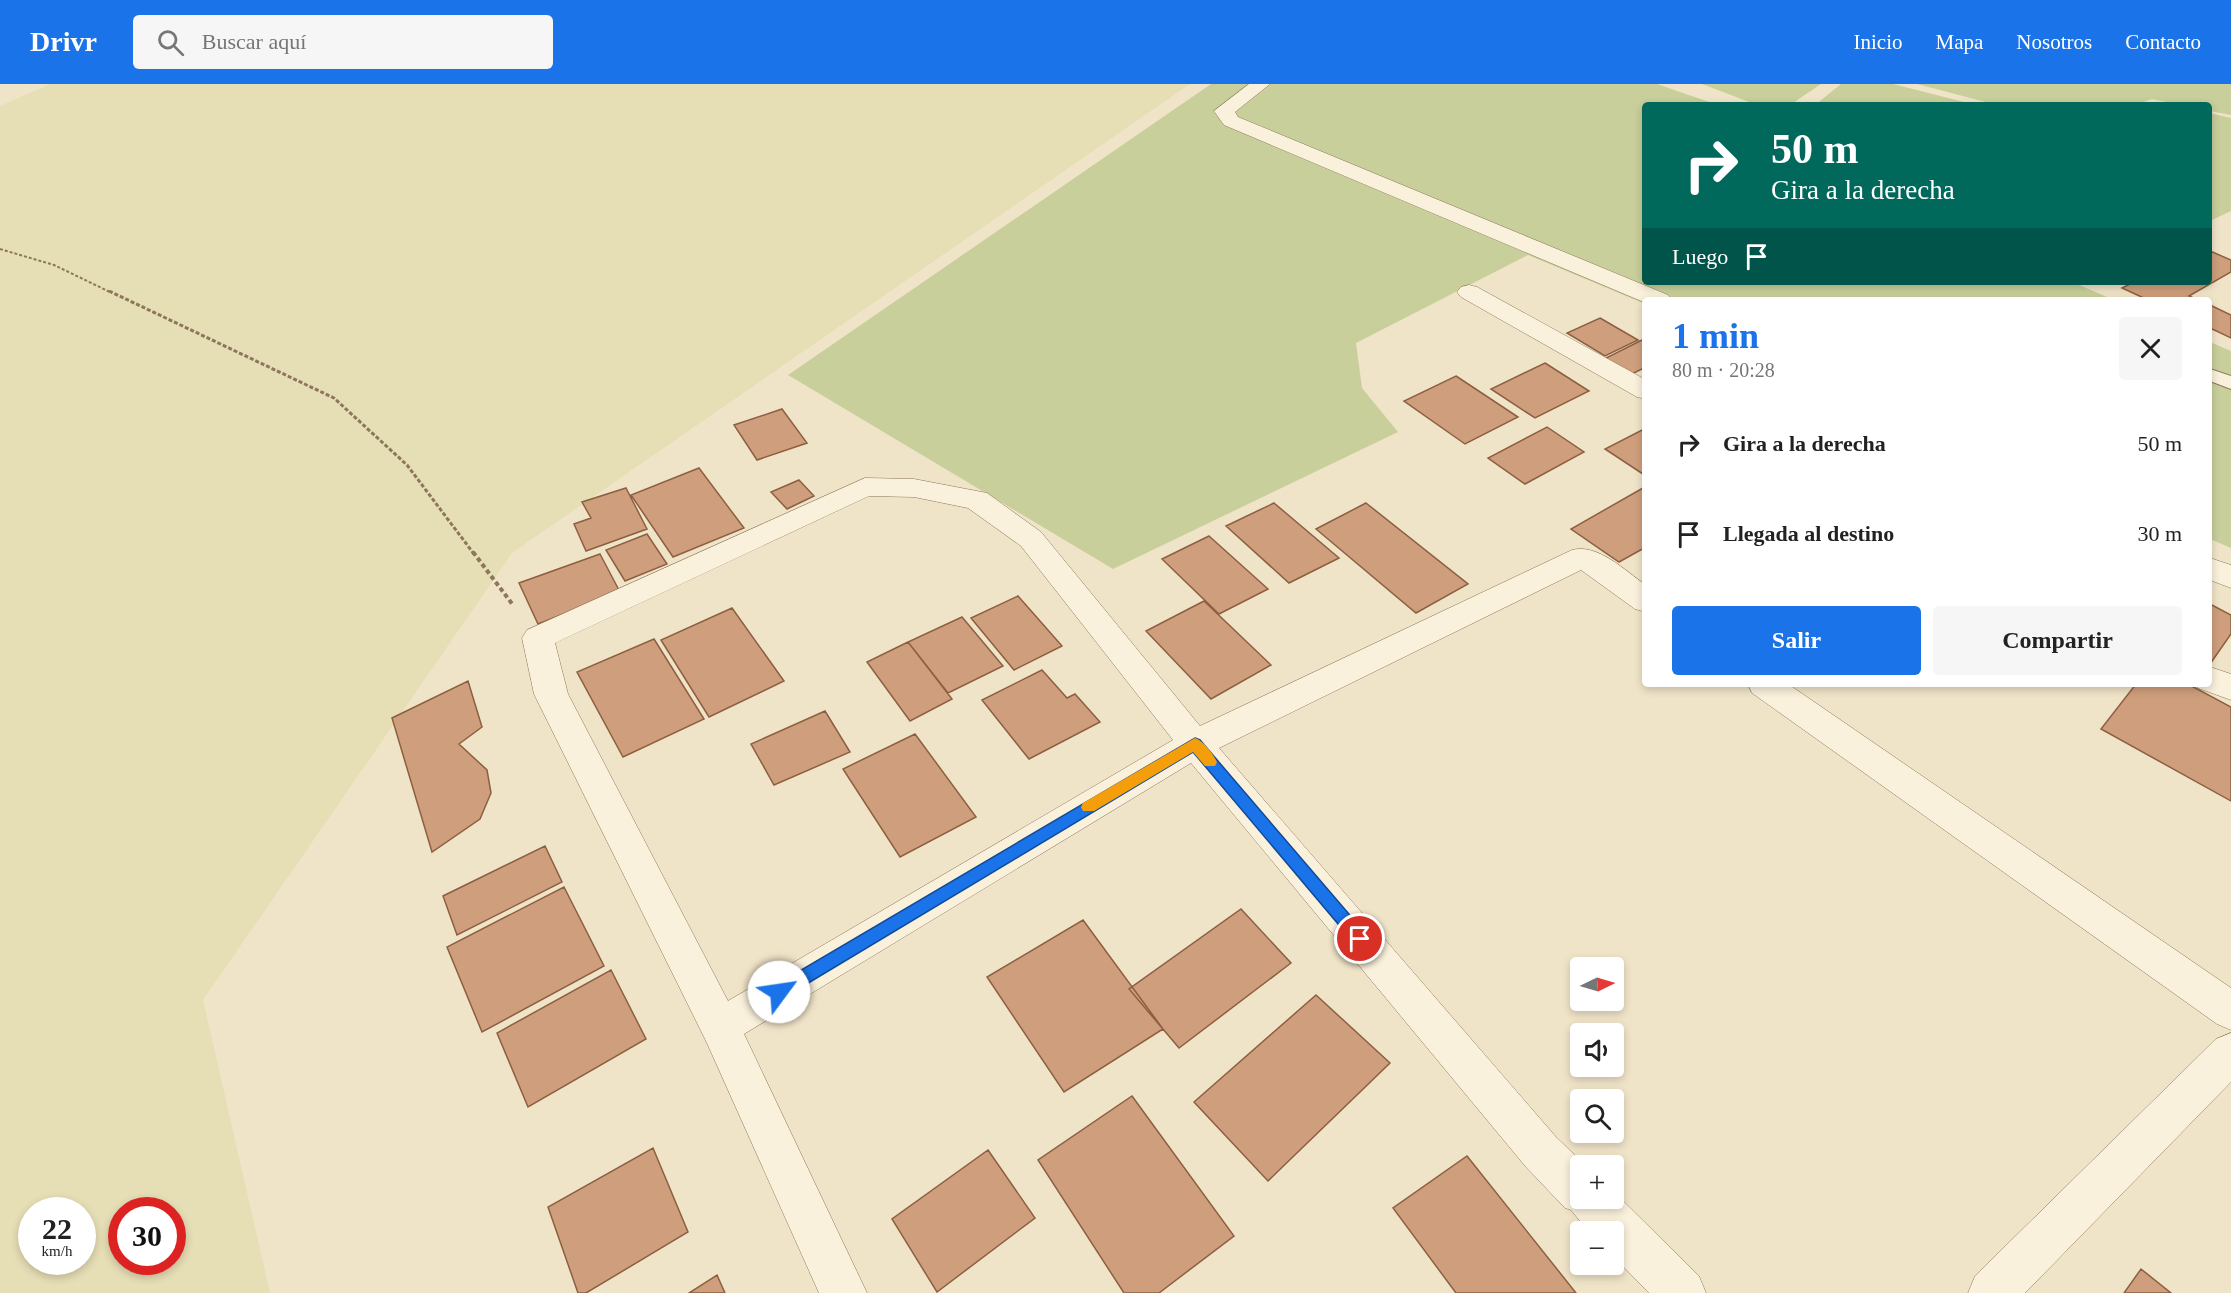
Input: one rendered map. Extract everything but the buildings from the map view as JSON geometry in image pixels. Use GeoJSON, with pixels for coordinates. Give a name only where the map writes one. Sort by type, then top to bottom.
{"type":"FeatureCollection","features":[{"type":"Feature","properties":{"kind":"street"},"geometry":{"type":"LineString","coordinates":[[1261,84],[1224,111],[1231,121],[1653,297]]}},
{"type":"Feature","properties":{"kind":"street"},"geometry":{"type":"LineString","coordinates":[[1469,292],[1642,389]]}},
{"type":"Feature","properties":{"kind":"street"},"geometry":{"type":"LineString","coordinates":[[843,1293],[720,1027],[551,694],[538,638],[865,487],[914,488],[977,500],[1031,539],[1195,744],[1533,1143],[1570,1181]]}},
{"type":"Feature","properties":{"kind":"street"},"geometry":{"type":"LineString","coordinates":[[720,1027],[1195,744],[1583,557],[1642,598]]}},
{"type":"Feature","properties":{"kind":"street"},"geometry":{"type":"LineString","coordinates":[[2212,569],[2231,577]]}},
{"type":"Feature","properties":{"kind":"street"},"geometry":{"type":"LineString","coordinates":[[2212,680],[2231,688]]}},
{"type":"Feature","properties":{"kind":"street"},"geometry":{"type":"LineString","coordinates":[[1768,687],[2231,1011]]}},
{"type":"Feature","properties":{"kind":"street"},"geometry":{"type":"LineString","coordinates":[[1992,1293],[2231,1053]]}},
{"type":"Feature","properties":{"kind":"street"},"geometry":{"type":"LineString","coordinates":[[1599,1209],[1682,1293]]}},
{"type":"Feature","properties":{"kind":"lane"},"geometry":{"type":"LineString","coordinates":[[2212,376],[2231,383]]}},
{"type":"Feature","properties":{"kind":"path"},"geometry":{"type":"LineString","coordinates":[[0,249],[54,265],[334,398],[407,465],[538,638]]}},
{"type":"Feature","properties":{"kind":"shaded area"},"geometry":{"type":"Polygon","coordinates":[[[50,84],[1190,84],[512,553],[203,1000],[270,1293],[0,1293],[0,106],[50,84]]]}},
{"type":"Feature","properties":{"kind":"green space"},"geometry":{"type":"Polygon","coordinates":[[[1211,84],[1657,84],[1709,102],[1642,102],[1642,285],[2079,285],[2107,297],[1642,297],[1642,303],[1528,255],[1356,343],[1362,388],[1398,432],[1113,569],[788,375],[1211,84]]]}},
{"type":"Feature","properties":{"kind":"green space"},"geometry":{"type":"Polygon","coordinates":[[[1702,84],[1821,84],[1794,102],[1749,102],[1702,84]]]}},
{"type":"Feature","properties":{"kind":"green space"},"geometry":{"type":"Polygon","coordinates":[[[1841,84],[1893,84],[1964,102],[1819,102],[1841,84]]]}},
{"type":"Feature","properties":{"kind":"green space"},"geometry":{"type":"Polygon","coordinates":[[[1917,84],[2231,84],[2231,115],[2212,111],[2212,102],[2166,102],[2152,99],[2144,102],[1986,102],[1917,84]]]}},
{"type":"Feature","properties":{"kind":"green space"},"geometry":{"type":"Polygon","coordinates":[[[2212,113],[2231,118],[2231,211],[2212,220],[2212,113]]]}},
{"type":"Feature","properties":{"kind":"green space"},"geometry":{"type":"Polygon","coordinates":[[[2212,343],[2231,351],[2231,548],[2212,540],[2212,343]]]}},
{"type":"Feature","properties":{"kind":"slow traffic"},"geometry":{"type":"LineString","coordinates":[[1088,807],[1195,744],[1210,762]]}},
{"type":"Feature","properties":{"kind":"route"},"geometry":{"type":"LineString","coordinates":[[779,992],[1195,744],[1360,939]]}}]}
